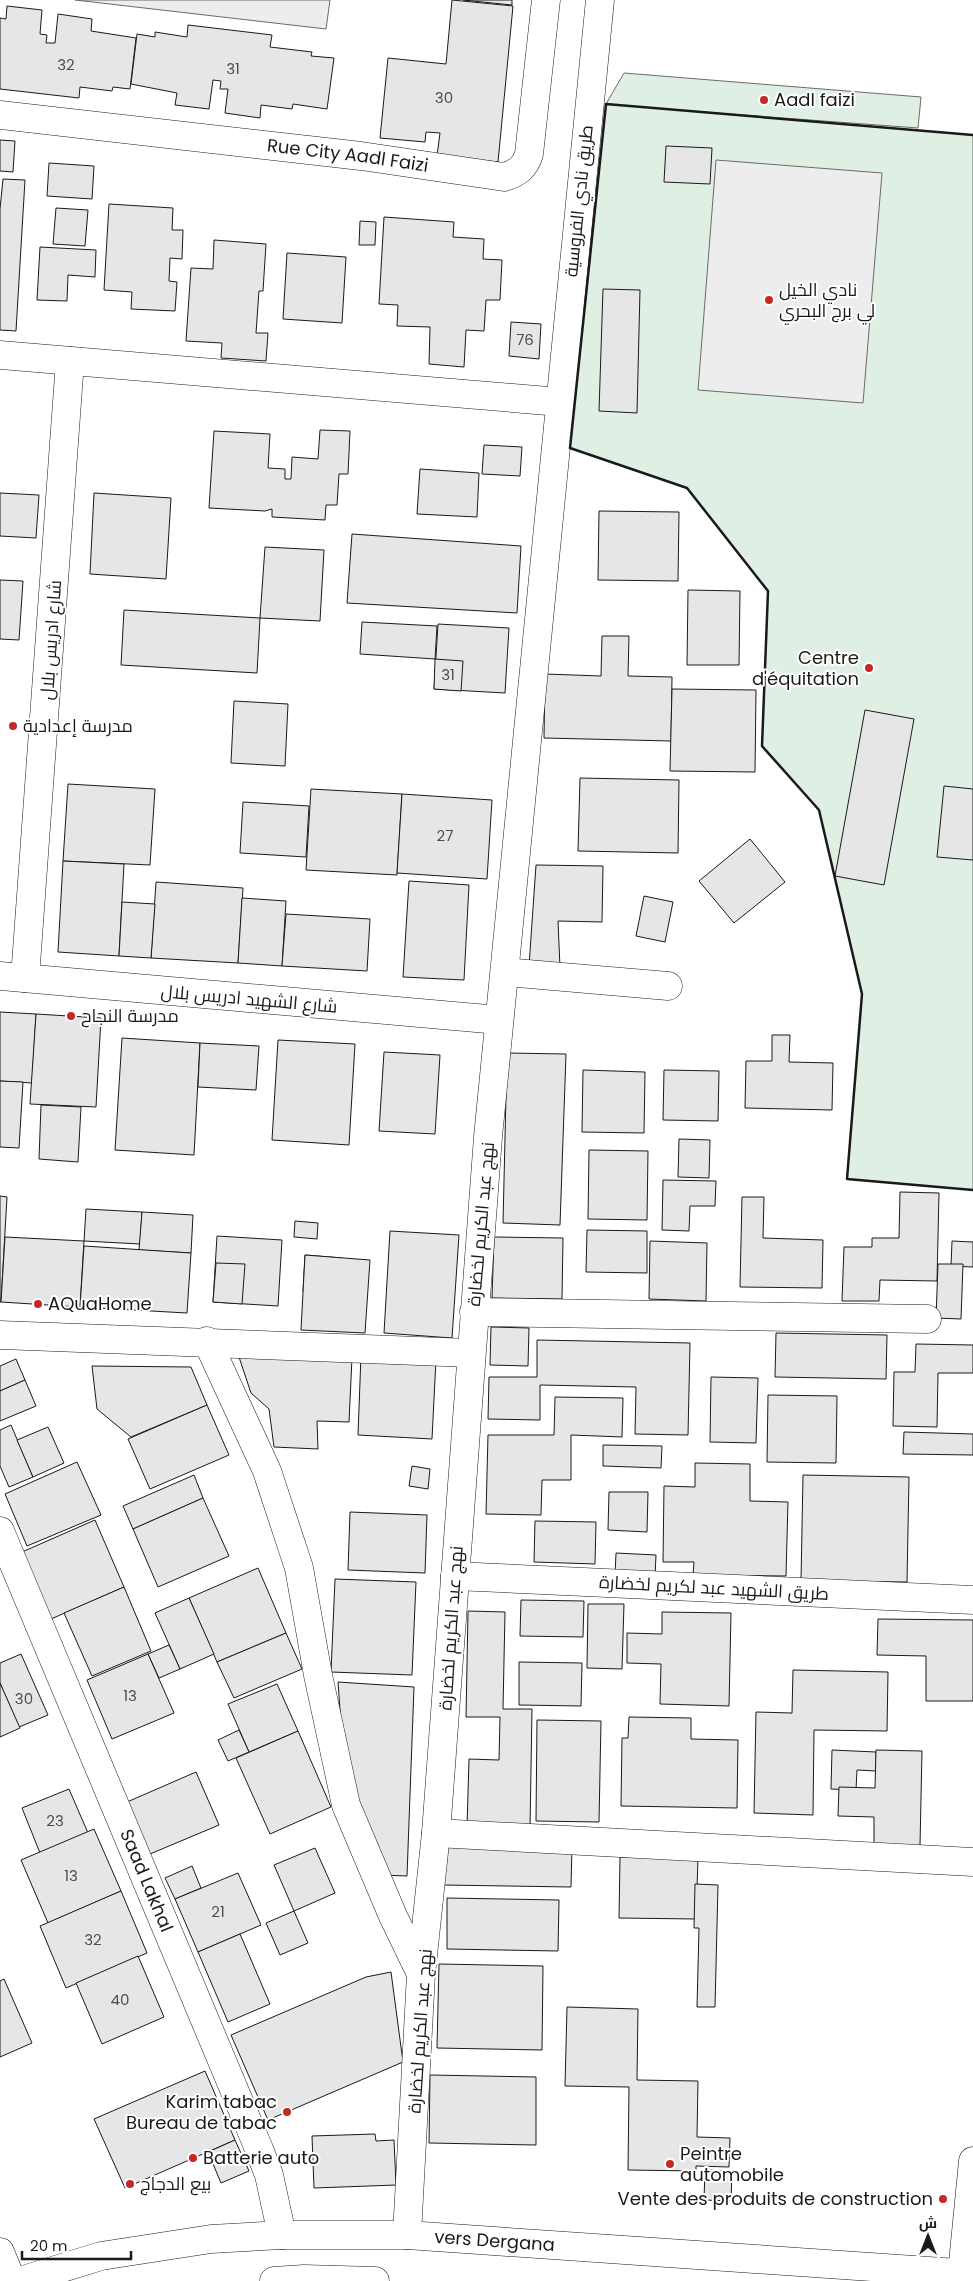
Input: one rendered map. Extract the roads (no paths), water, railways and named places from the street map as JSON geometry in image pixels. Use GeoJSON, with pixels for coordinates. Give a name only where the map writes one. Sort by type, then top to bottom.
{"type":"FeatureCollection","features":[{"type":"Feature","properties":{"kind":"main road","name":"Rue City Aadl Faizi"},"geometry":{"type":"LineString","coordinates":[[0,115],[361,156],[504,177],[514,174],[522,168],[529,154],[546,0]]}},
{"type":"Feature","properties":{"kind":"main road","name":"طريق نادي الفروسية"},"geometry":{"type":"LineString","coordinates":[[505,972],[600,0]]}},
{"type":"Feature","properties":{"kind":"main road"},"geometry":{"type":"LineString","coordinates":[[0,355],[560,402]]}},
{"type":"Feature","properties":{"kind":"main road","name":"شارع ادريس بلال"},"geometry":{"type":"LineString","coordinates":[[13,977],[70,361]]}},
{"type":"Feature","properties":{"kind":"main road"},"geometry":{"type":"LineString","coordinates":[[505,972],[668,986]]}},
{"type":"Feature","properties":{"kind":"main road","name":"نهج عبد الكريم لخضارة"},"geometry":{"type":"LineString","coordinates":[[407,2235],[421,1974],[436,1833],[474,1312],[499,1020],[505,972]]}},
{"type":"Feature","properties":{"kind":"main road","name":"شارع الشهيد ادريس بلال"},"geometry":{"type":"LineString","coordinates":[[13,977],[499,1020]]}},
{"type":"Feature","properties":{"kind":"main road"},"geometry":{"type":"LineString","coordinates":[[474,1312],[928,1319]]}},
{"type":"Feature","properties":{"kind":"main road"},"geometry":{"type":"LineString","coordinates":[[0,1335],[207,1341],[471,1353]]}},
{"type":"Feature","properties":{"kind":"main road"},"geometry":{"type":"LineString","coordinates":[[207,1341],[267,1471],[299,1568],[318,1676],[346,1805],[392,1916],[421,1974]]}},
{"type":"Feature","properties":{"kind":"main road","name":"Saad Lakhal"},"geometry":{"type":"LineString","coordinates":[[0,1531],[259,2149],[268,2175],[282,2235]]}},
{"type":"Feature","properties":{"kind":"main road","name":"طريق الشهيد عبد لكريم لخضارة"},"geometry":{"type":"LineString","coordinates":[[455,1576],[973,1600]]}},
{"type":"Feature","properties":{"kind":"main road"},"geometry":{"type":"LineString","coordinates":[[436,1833],[973,1862]]}},
{"type":"Feature","properties":{"kind":"main road"},"geometry":{"type":"LineString","coordinates":[[968,2274],[973,2160]]}},
{"type":"Feature","properties":{"kind":"main road","name":"vers Dergana"},"geometry":{"type":"LineString","coordinates":[[20,2281],[101,2256],[211,2240],[282,2235],[407,2235],[968,2274]]}},
{"type":"Feature","properties":{"kind":"main road"},"geometry":{"type":"LineString","coordinates":[[0,2252],[12,2281]]}},
{"type":"Feature","properties":{"kind":"main road"},"geometry":{"type":"LineString","coordinates":[[274,2281],[375,2281]]}},
{"type":"Feature","properties":{"kind":"place","name":"Aadl faizi"},"geometry":{"type":"Point","coordinates":[764,100]}},
{"type":"Feature","properties":{"kind":"place","name":"نادي الخيل لي برج البحري"},"geometry":{"type":"Point","coordinates":[769,300]}},
{"type":"Feature","properties":{"kind":"place","name":"Centre d'équitation"},"geometry":{"type":"Point","coordinates":[869,668]}},
{"type":"Feature","properties":{"kind":"place","name":"مدرسة إعدادية"},"geometry":{"type":"Point","coordinates":[13,726]}},
{"type":"Feature","properties":{"kind":"place","name":"مدرسة النجاح"},"geometry":{"type":"Point","coordinates":[71,1016]}},
{"type":"Feature","properties":{"kind":"place","name":"AQuaHome"},"geometry":{"type":"Point","coordinates":[38,1304]}},
{"type":"Feature","properties":{"kind":"place","name":"Karim tabac Bureau de tabac"},"geometry":{"type":"Point","coordinates":[287,2112]}},
{"type":"Feature","properties":{"kind":"place","name":"Batterie auto"},"geometry":{"type":"Point","coordinates":[193,2158]}},
{"type":"Feature","properties":{"kind":"place","name":"Peintre automobile"},"geometry":{"type":"Point","coordinates":[670,2164]}},
{"type":"Feature","properties":{"kind":"place","name":"بيع الدجاج"},"geometry":{"type":"Point","coordinates":[130,2184]}},
{"type":"Feature","properties":{"kind":"place","name":"Vente des produits de construction"},"geometry":{"type":"Point","coordinates":[943,2199]}}]}
